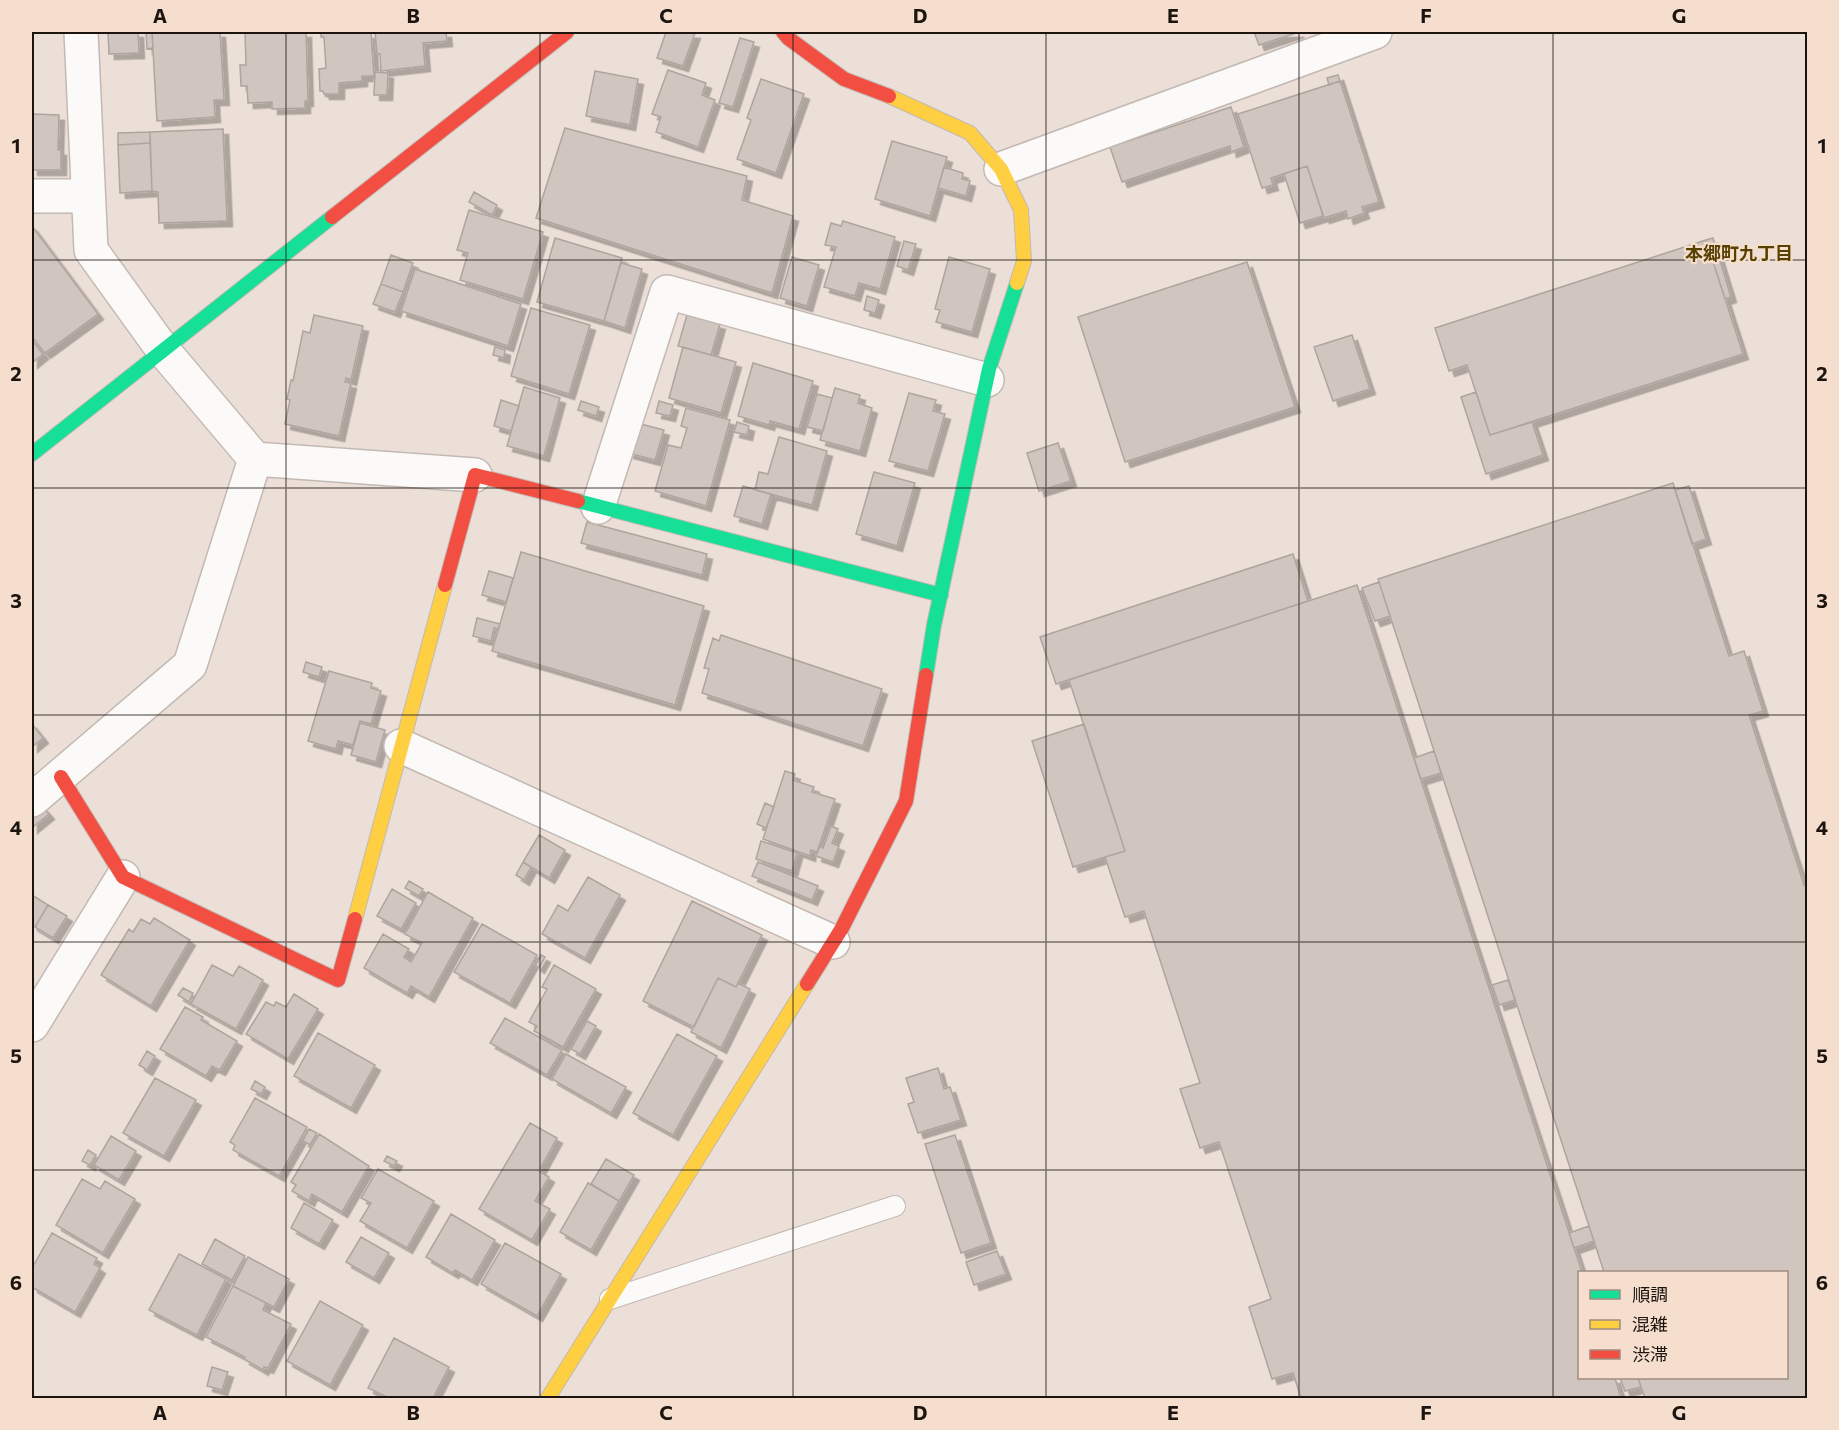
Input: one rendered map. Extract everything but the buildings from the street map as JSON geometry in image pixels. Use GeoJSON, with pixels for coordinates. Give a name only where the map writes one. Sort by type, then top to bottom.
{"type":"FeatureCollection","features":[{"type":"Feature","properties":{"kind":"street"},"geometry":{"type":"LineString","coordinates":[[81,32],[91,250],[163,350],[255,459],[475,475],[941,595]]}},
{"type":"Feature","properties":{"kind":"street"},"geometry":{"type":"LineString","coordinates":[[32,454],[567,32]]}},
{"type":"Feature","properties":{"kind":"street"},"geometry":{"type":"LineString","coordinates":[[548,1398],[833,942],[906,801],[934,625],[987,380],[1024,261],[1020,210],[1001,168],[970,133],[902,101],[844,79],[783,32]]}},
{"type":"Feature","properties":{"kind":"street"},"geometry":{"type":"LineString","coordinates":[[1001,168],[1375,32]]}},
{"type":"Feature","properties":{"kind":"street"},"geometry":{"type":"LineString","coordinates":[[32,196],[88,196]]}},
{"type":"Feature","properties":{"kind":"street"},"geometry":{"type":"LineString","coordinates":[[598,507],[667,292],[987,380]]}},
{"type":"Feature","properties":{"kind":"street"},"geometry":{"type":"LineString","coordinates":[[32,800],[190,665],[255,459]]}},
{"type":"Feature","properties":{"kind":"street"},"geometry":{"type":"LineString","coordinates":[[61,777],[123,878],[338,980],[475,475]]}},
{"type":"Feature","properties":{"kind":"street"},"geometry":{"type":"LineString","coordinates":[[401,746],[833,942]]}},
{"type":"Feature","properties":{"kind":"street"},"geometry":{"type":"LineString","coordinates":[[32,1025],[123,878]]}},
{"type":"Feature","properties":{"kind":"lane"},"geometry":{"type":"LineString","coordinates":[[610,1299],[895,1206]]}},
{"type":"Feature","properties":{"kind":"traffic: fast"},"geometry":{"type":"LineString","coordinates":[[32,454],[332,217]]}},
{"type":"Feature","properties":{"kind":"traffic: fast"},"geometry":{"type":"LineString","coordinates":[[926,675],[934,625],[989,369],[1017,283]]}},
{"type":"Feature","properties":{"kind":"traffic: fast"},"geometry":{"type":"LineString","coordinates":[[578,501],[941,595]]}},
{"type":"Feature","properties":{"kind":"traffic: slow"},"geometry":{"type":"LineString","coordinates":[[889,96],[970,133],[1001,169],[1021,210],[1024,261],[1017,283]]}},
{"type":"Feature","properties":{"kind":"traffic: slow"},"geometry":{"type":"LineString","coordinates":[[355,919],[445,585]]}},
{"type":"Feature","properties":{"kind":"traffic: slow"},"geometry":{"type":"LineString","coordinates":[[548,1398],[807,984]]}},
{"type":"Feature","properties":{"kind":"traffic: jam"},"geometry":{"type":"LineString","coordinates":[[332,217],[567,32]]}},
{"type":"Feature","properties":{"kind":"traffic: jam"},"geometry":{"type":"LineString","coordinates":[[783,32],[844,79],[889,96]]}},
{"type":"Feature","properties":{"kind":"traffic: jam"},"geometry":{"type":"LineString","coordinates":[[445,585],[475,475],[578,501]]}},
{"type":"Feature","properties":{"kind":"traffic: jam"},"geometry":{"type":"LineString","coordinates":[[807,984],[842,928],[906,801],[926,675]]}},
{"type":"Feature","properties":{"kind":"traffic: jam"},"geometry":{"type":"LineString","coordinates":[[61,777],[123,877],[338,980],[355,919]]}},
{"type":"Feature","properties":{"kind":"district","name":"本郷町九丁目"},"geometry":{"type":"Point","coordinates":[1739,253]}}]}
